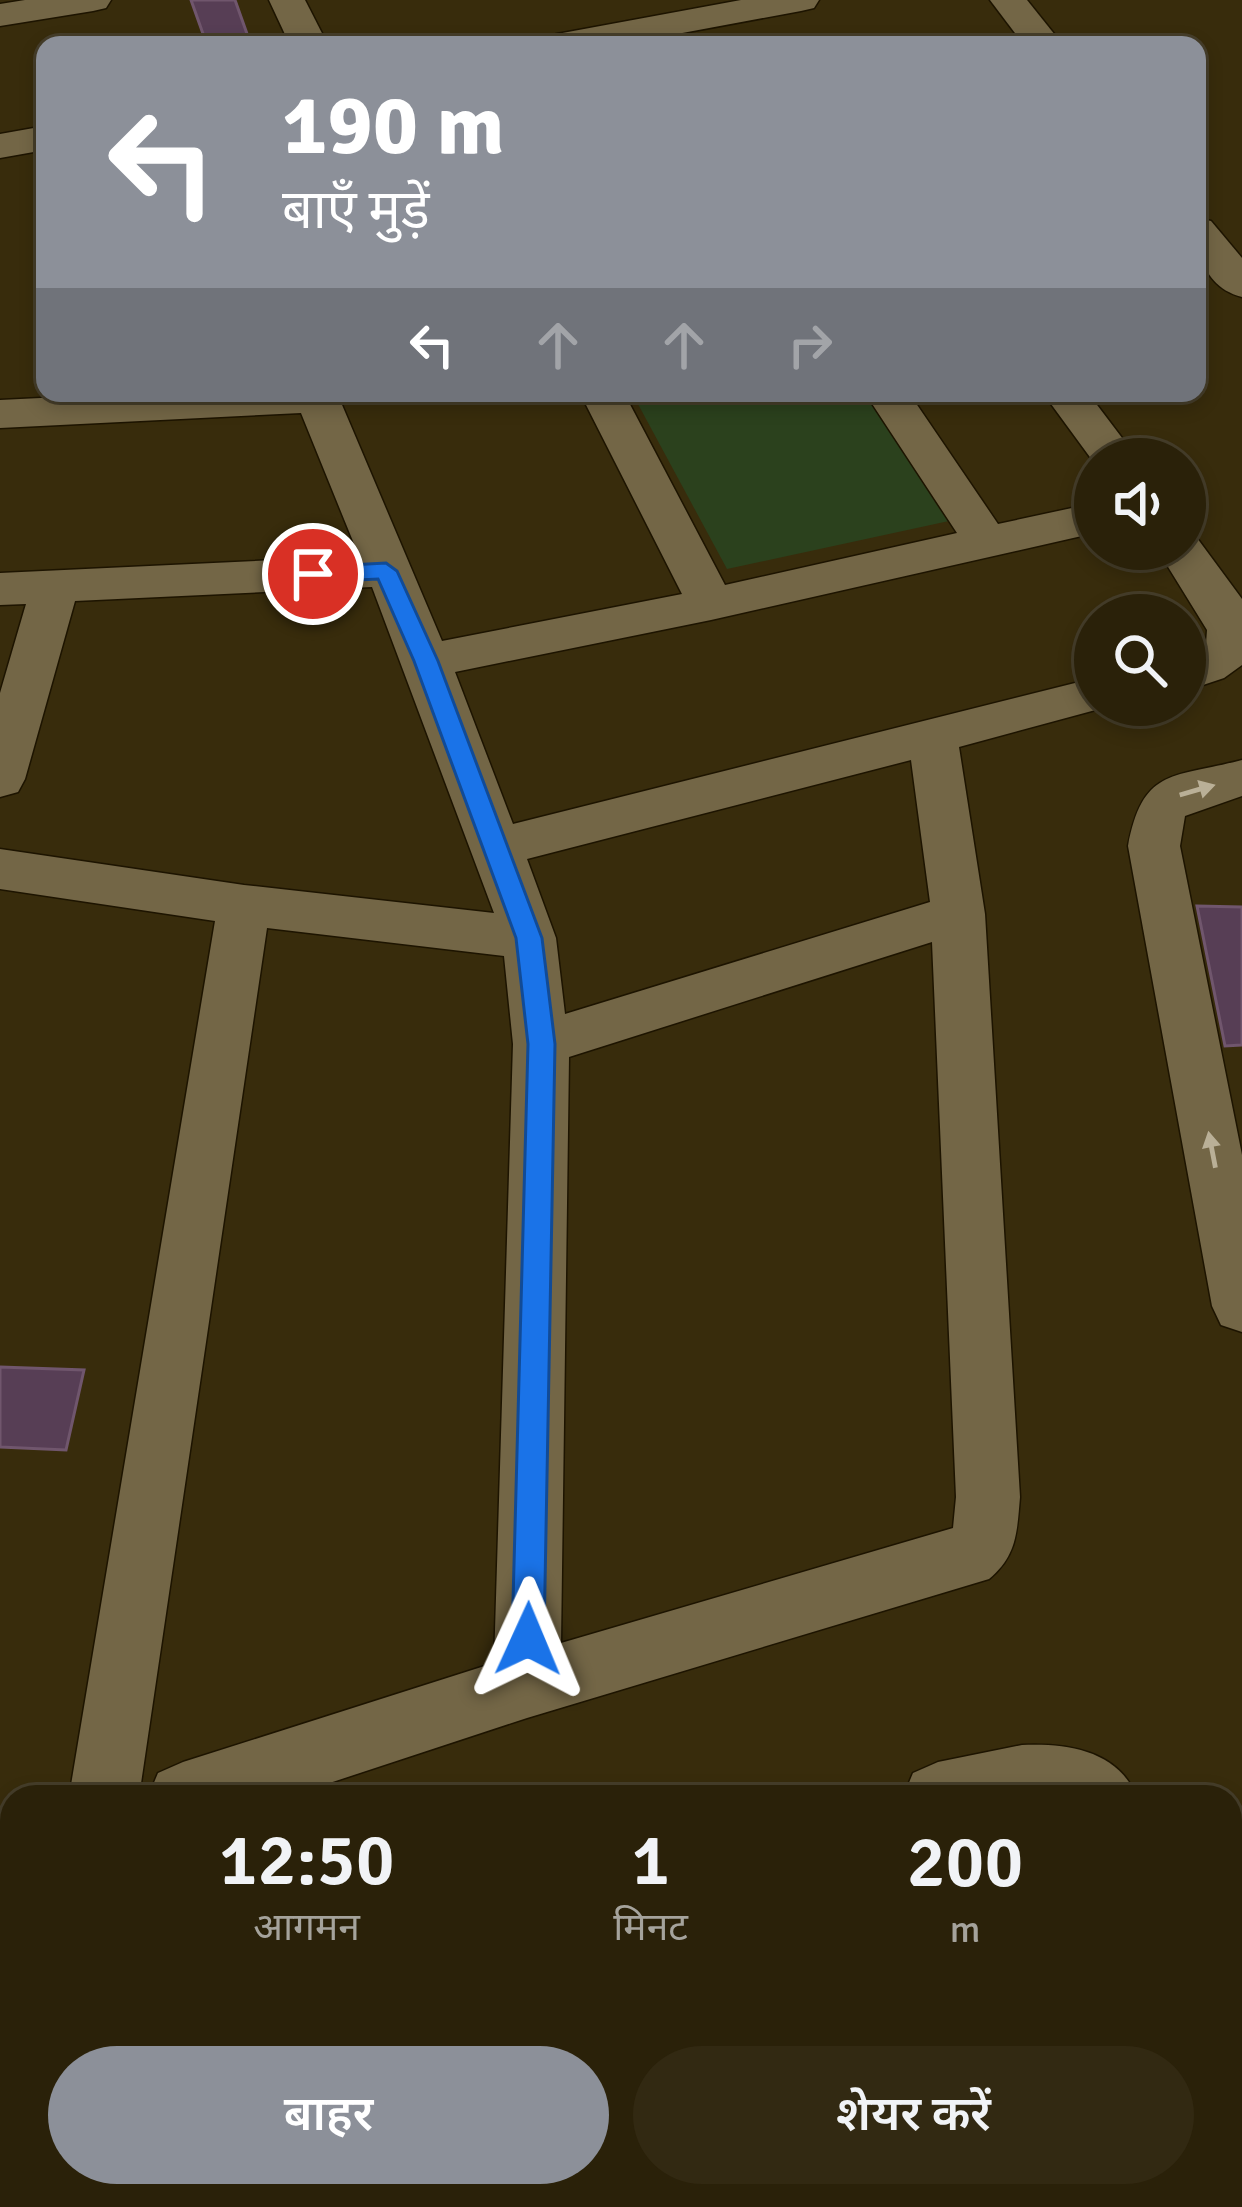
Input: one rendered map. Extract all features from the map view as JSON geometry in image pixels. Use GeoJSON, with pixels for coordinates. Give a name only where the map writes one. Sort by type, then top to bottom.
{"type":"FeatureCollection","features":[{"type":"Feature","properties":{"kind":"street"},"geometry":{"type":"LineString","coordinates":[[0,16],[93,0]]}},
{"type":"Feature","properties":{"kind":"street"},"geometry":{"type":"LineString","coordinates":[[287,0],[305,36]]}},
{"type":"Feature","properties":{"kind":"street"},"geometry":{"type":"LineString","coordinates":[[582,0],[607,36],[801,0]]}},
{"type":"Feature","properties":{"kind":"street"},"geometry":{"type":"LineString","coordinates":[[1008,0],[1037,36]]}},
{"type":"Feature","properties":{"kind":"street"},"geometry":{"type":"LineString","coordinates":[[0,146],[36,140]]}},
{"type":"Feature","properties":{"kind":"street"},"geometry":{"type":"LineString","coordinates":[[1206,241],[1242,284]]}},
{"type":"Feature","properties":{"kind":"street"},"geometry":{"type":"LineString","coordinates":[[0,414],[211,402]]}},
{"type":"Feature","properties":{"kind":"street"},"geometry":{"type":"LineString","coordinates":[[318,402],[426,661],[529,938],[541,1044],[527,1685]]}},
{"type":"Feature","properties":{"kind":"street"},"geometry":{"type":"LineString","coordinates":[[607,402],[711,604]]}},
{"type":"Feature","properties":{"kind":"street"},"geometry":{"type":"LineString","coordinates":[[893,402],[987,544]]}},
{"type":"Feature","properties":{"kind":"street"},"geometry":{"type":"LineString","coordinates":[[1072,402],[1098,438]]}},
{"type":"Feature","properties":{"kind":"street"},"geometry":{"type":"LineString","coordinates":[[426,661],[1074,523]]}},
{"type":"Feature","properties":{"kind":"street"},"geometry":{"type":"LineString","coordinates":[[1197,570],[1235,616],[1238,632],[1235,646],[1222,660],[1206,666]]}},
{"type":"Feature","properties":{"kind":"street"},"geometry":{"type":"LineString","coordinates":[[0,590],[386,571]]}},
{"type":"Feature","properties":{"kind":"street"},"geometry":{"type":"LineString","coordinates":[[0,779],[56,587]]}},
{"type":"Feature","properties":{"kind":"street"},"geometry":{"type":"LineString","coordinates":[[497,848],[1074,700]]}},
{"type":"Feature","properties":{"kind":"street"},"geometry":{"type":"LineString","coordinates":[[220,1785],[527,1685],[966,1558],[983,1543],[988,1498],[958,914],[932,733]]}},
{"type":"Feature","properties":{"kind":"street"},"geometry":{"type":"LineString","coordinates":[[1242,778],[1176,796],[1160,808],[1154,846],[1242,1306]]}},
{"type":"Feature","properties":{"kind":"street"},"geometry":{"type":"LineString","coordinates":[[0,869],[244,905],[529,938]]}},
{"type":"Feature","properties":{"kind":"street"},"geometry":{"type":"LineString","coordinates":[[106,1785],[244,905]]}},
{"type":"Feature","properties":{"kind":"street"},"geometry":{"type":"LineString","coordinates":[[541,1044],[958,914]]}},
{"type":"Feature","properties":{"kind":"street"},"geometry":{"type":"LineString","coordinates":[[999,1785],[1034,1778],[1062,1778],[1077,1785]]}},
{"type":"Feature","properties":{"kind":"green space"},"geometry":{"type":"Polygon","coordinates":[[[637,402],[872,402],[949,521],[727,569],[637,402]]]}},
{"type":"Feature","properties":{"kind":"building"},"geometry":{"type":"Polygon","coordinates":[[[191,0],[235,0],[248,36],[204,36],[191,0]]]}},
{"type":"Feature","properties":{"kind":"building"},"geometry":{"type":"Polygon","coordinates":[[[1197,906],[1242,907],[1242,1045],[1225,1046],[1197,906]]]}},
{"type":"Feature","properties":{"kind":"building"},"geometry":{"type":"Polygon","coordinates":[[[0,1367],[84,1370],[66,1450],[0,1447],[0,1367]]]}},
{"type":"Feature","properties":{"kind":"route"},"geometry":{"type":"LineString","coordinates":[[313,574],[386,571],[426,661],[529,938],[541,1044],[528,1639]]}}]}
